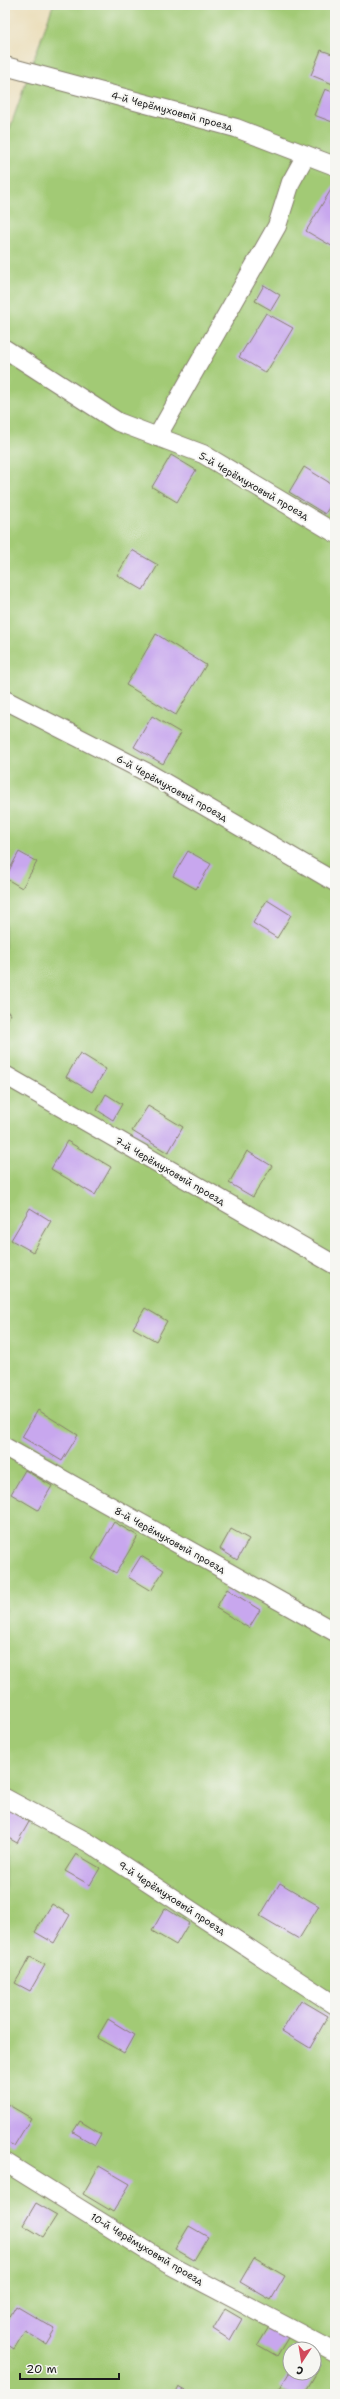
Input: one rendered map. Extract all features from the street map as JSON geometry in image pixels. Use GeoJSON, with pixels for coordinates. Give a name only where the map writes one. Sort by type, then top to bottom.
{"type":"FeatureCollection","features":[{"type":"Feature","properties":{"kind":"lane","name":"4-й Черёмуховый проезд"},"geometry":{"type":"LineString","coordinates":[[5,66],[236,128],[335,166]]}},
{"type":"Feature","properties":{"kind":"lane"},"geometry":{"type":"LineString","coordinates":[[157,437],[277,226],[291,182],[306,155]]}},
{"type":"Feature","properties":{"kind":"lane","name":"5-й Черёмуховый проезд"},"geometry":{"type":"LineString","coordinates":[[5,349],[118,422],[203,454],[335,533]]}},
{"type":"Feature","properties":{"kind":"lane","name":"6-й Черёмуховый проезд"},"geometry":{"type":"LineString","coordinates":[[5,700],[148,773],[335,882]]}},
{"type":"Feature","properties":{"kind":"lane","name":"7-й Черёмуховый проезд"},"geometry":{"type":"LineString","coordinates":[[5,1075],[335,1265]]}},
{"type":"Feature","properties":{"kind":"lane","name":"8-й Черёмуховый проезд"},"geometry":{"type":"LineString","coordinates":[[5,1447],[335,1632]]}},
{"type":"Feature","properties":{"kind":"lane","name":"9-й Черёмуховый проезд"},"geometry":{"type":"LineString","coordinates":[[5,1798],[89,1843],[335,2005]]}},
{"type":"Feature","properties":{"kind":"lane","name":"10-й Черёмуховый проезд"},"geometry":{"type":"LineString","coordinates":[[5,2162],[168,2264],[335,2352]]}},
{"type":"Feature","properties":{"kind":"green space"},"geometry":{"type":"Polygon","coordinates":[[[53,5],[335,5],[335,2394],[5,2394],[5,142],[53,5]]]}},
{"type":"Feature","properties":{"kind":"building"},"geometry":{"type":"Polygon","coordinates":[[[321,50],[335,55],[335,85],[311,75],[321,50]]]}},
{"type":"Feature","properties":{"kind":"building"},"geometry":{"type":"Polygon","coordinates":[[[325,89],[335,93],[335,123],[314,115],[325,89]]]}},
{"type":"Feature","properties":{"kind":"building"},"geometry":{"type":"Polygon","coordinates":[[[335,183],[335,248],[306,231],[335,183]]]}},
{"type":"Feature","properties":{"kind":"building"},"geometry":{"type":"Polygon","coordinates":[[[264,285],[280,295],[271,310],[255,301],[264,285]]]}},
{"type":"Feature","properties":{"kind":"building"},"geometry":{"type":"Polygon","coordinates":[[[266,313],[293,328],[266,373],[239,357],[266,313]]]}},
{"type":"Feature","properties":{"kind":"building"},"geometry":{"type":"Polygon","coordinates":[[[171,455],[196,470],[177,502],[152,487],[171,455]]]}},
{"type":"Feature","properties":{"kind":"building"},"geometry":{"type":"Polygon","coordinates":[[[304,467],[335,486],[335,498],[325,514],[289,492],[304,467]]]}},
{"type":"Feature","properties":{"kind":"building"},"geometry":{"type":"Polygon","coordinates":[[[132,550],[158,565],[143,590],[117,575],[132,550]]]}},
{"type":"Feature","properties":{"kind":"building"},"geometry":{"type":"Polygon","coordinates":[[[156,634],[206,665],[176,715],[126,685],[156,634]]]}},
{"type":"Feature","properties":{"kind":"building"},"geometry":{"type":"Polygon","coordinates":[[[152,716],[181,733],[163,764],[134,747],[152,716]]]}},
{"type":"Feature","properties":{"kind":"building"},"geometry":{"type":"Polygon","coordinates":[[[188,851],[211,864],[196,889],[173,876],[188,851]]]}},
{"type":"Feature","properties":{"kind":"building"},"geometry":{"type":"Polygon","coordinates":[[[19,852],[37,862],[22,888],[5,878],[19,852]]]}},
{"type":"Feature","properties":{"kind":"building"},"geometry":{"type":"Polygon","coordinates":[[[267,900],[291,915],[277,938],[253,923],[267,900]]]}},
{"type":"Feature","properties":{"kind":"building"},"geometry":{"type":"Polygon","coordinates":[[[5,1010],[11,1014],[5,1023],[5,1010]]]}},
{"type":"Feature","properties":{"kind":"building"},"geometry":{"type":"Polygon","coordinates":[[[80,1053],[106,1069],[92,1092],[66,1077],[80,1053]]]}},
{"type":"Feature","properties":{"kind":"building"},"geometry":{"type":"Polygon","coordinates":[[[106,1094],[122,1104],[113,1120],[97,1110],[106,1094]]]}},
{"type":"Feature","properties":{"kind":"building"},"geometry":{"type":"Polygon","coordinates":[[[148,1106],[183,1127],[168,1153],[132,1131],[148,1106]]]}},
{"type":"Feature","properties":{"kind":"building"},"geometry":{"type":"Polygon","coordinates":[[[67,1141],[111,1167],[95,1195],[51,1169],[67,1141]]]}},
{"type":"Feature","properties":{"kind":"building"},"geometry":{"type":"Polygon","coordinates":[[[247,1151],[272,1166],[253,1197],[229,1183],[247,1151]]]}},
{"type":"Feature","properties":{"kind":"building"},"geometry":{"type":"Polygon","coordinates":[[[30,1208],[51,1221],[33,1252],[11,1240],[30,1208]]]}},
{"type":"Feature","properties":{"kind":"building"},"geometry":{"type":"Polygon","coordinates":[[[145,1308],[167,1321],[156,1341],[133,1328],[145,1308]]]}},
{"type":"Feature","properties":{"kind":"building"},"geometry":{"type":"Polygon","coordinates":[[[38,1410],[78,1435],[62,1461],[22,1437],[38,1410]]]}},
{"type":"Feature","properties":{"kind":"building"},"geometry":{"type":"Polygon","coordinates":[[[25,1470],[52,1486],[38,1510],[11,1494],[25,1470]]]}},
{"type":"Feature","properties":{"kind":"building"},"geometry":{"type":"Polygon","coordinates":[[[114,1522],[138,1536],[116,1573],[92,1559],[114,1522]]]}},
{"type":"Feature","properties":{"kind":"building"},"geometry":{"type":"Polygon","coordinates":[[[231,1529],[249,1539],[237,1560],[220,1549],[231,1529]]]}},
{"type":"Feature","properties":{"kind":"building"},"geometry":{"type":"Polygon","coordinates":[[[141,1556],[164,1570],[151,1591],[128,1577],[141,1556]]]}},
{"type":"Feature","properties":{"kind":"building"},"geometry":{"type":"Polygon","coordinates":[[[227,1589],[260,1610],[249,1628],[216,1608],[227,1589]]]}},
{"type":"Feature","properties":{"kind":"building"},"geometry":{"type":"Polygon","coordinates":[[[5,1808],[29,1822],[17,1843],[5,1836],[5,1808]]]}},
{"type":"Feature","properties":{"kind":"building"},"geometry":{"type":"Polygon","coordinates":[[[76,1854],[100,1868],[90,1885],[65,1871],[76,1854]]]}},
{"type":"Feature","properties":{"kind":"building"},"geometry":{"type":"Polygon","coordinates":[[[280,1883],[319,1906],[299,1939],[260,1916],[280,1883]]]}},
{"type":"Feature","properties":{"kind":"building"},"geometry":{"type":"Polygon","coordinates":[[[52,1904],[70,1915],[54,1943],[35,1932],[52,1904]]]}},
{"type":"Feature","properties":{"kind":"building"},"geometry":{"type":"Polygon","coordinates":[[[165,1908],[189,1923],[176,1945],[152,1931],[165,1908]]]}},
{"type":"Feature","properties":{"kind":"building"},"geometry":{"type":"Polygon","coordinates":[[[30,1957],[45,1965],[30,1991],[15,1983],[30,1957]]]}},
{"type":"Feature","properties":{"kind":"building"},"geometry":{"type":"Polygon","coordinates":[[[301,2000],[328,2016],[310,2048],[282,2031],[301,2000]]]}},
{"type":"Feature","properties":{"kind":"building"},"geometry":{"type":"Polygon","coordinates":[[[108,2019],[134,2035],[124,2053],[97,2038],[108,2019]]]}},
{"type":"Feature","properties":{"kind":"building"},"geometry":{"type":"Polygon","coordinates":[[[7,2104],[31,2118],[14,2146],[5,2141],[5,2107],[7,2104]]]}},
{"type":"Feature","properties":{"kind":"building"},"geometry":{"type":"Polygon","coordinates":[[[80,2121],[101,2134],[95,2145],[73,2132],[80,2121]]]}},
{"type":"Feature","properties":{"kind":"building"},"geometry":{"type":"Polygon","coordinates":[[[99,2166],[130,2184],[113,2212],[83,2194],[99,2166]]]}},
{"type":"Feature","properties":{"kind":"building"},"geometry":{"type":"Polygon","coordinates":[[[36,2203],[57,2215],[43,2237],[23,2225],[36,2203]]]}},
{"type":"Feature","properties":{"kind":"building"},"geometry":{"type":"Polygon","coordinates":[[[189,2226],[208,2237],[194,2260],[175,2249],[189,2226]]]}},
{"type":"Feature","properties":{"kind":"building"},"geometry":{"type":"Polygon","coordinates":[[[254,2258],[285,2276],[271,2300],[240,2282],[254,2258]]]}},
{"type":"Feature","properties":{"kind":"building"},"geometry":{"type":"Polygon","coordinates":[[[16,2306],[55,2329],[46,2344],[25,2331],[14,2349],[5,2343],[5,2325],[16,2306]]]}},
{"type":"Feature","properties":{"kind":"building"},"geometry":{"type":"Polygon","coordinates":[[[225,2309],[242,2319],[230,2340],[213,2329],[225,2309]]]}},
{"type":"Feature","properties":{"kind":"building"},"geometry":{"type":"Polygon","coordinates":[[[270,2325],[289,2336],[286,2341],[282,2341],[282,2348],[277,2356],[258,2345],[270,2325]]]}},
{"type":"Feature","properties":{"kind":"building"},"geometry":{"type":"Polygon","coordinates":[[[284,2381],[312,2381],[304,2394],[290,2394],[280,2388],[284,2381]]]}},
{"type":"Feature","properties":{"kind":"building"},"geometry":{"type":"Polygon","coordinates":[[[179,2386],[193,2394],[175,2394],[179,2386]]]}}]}
